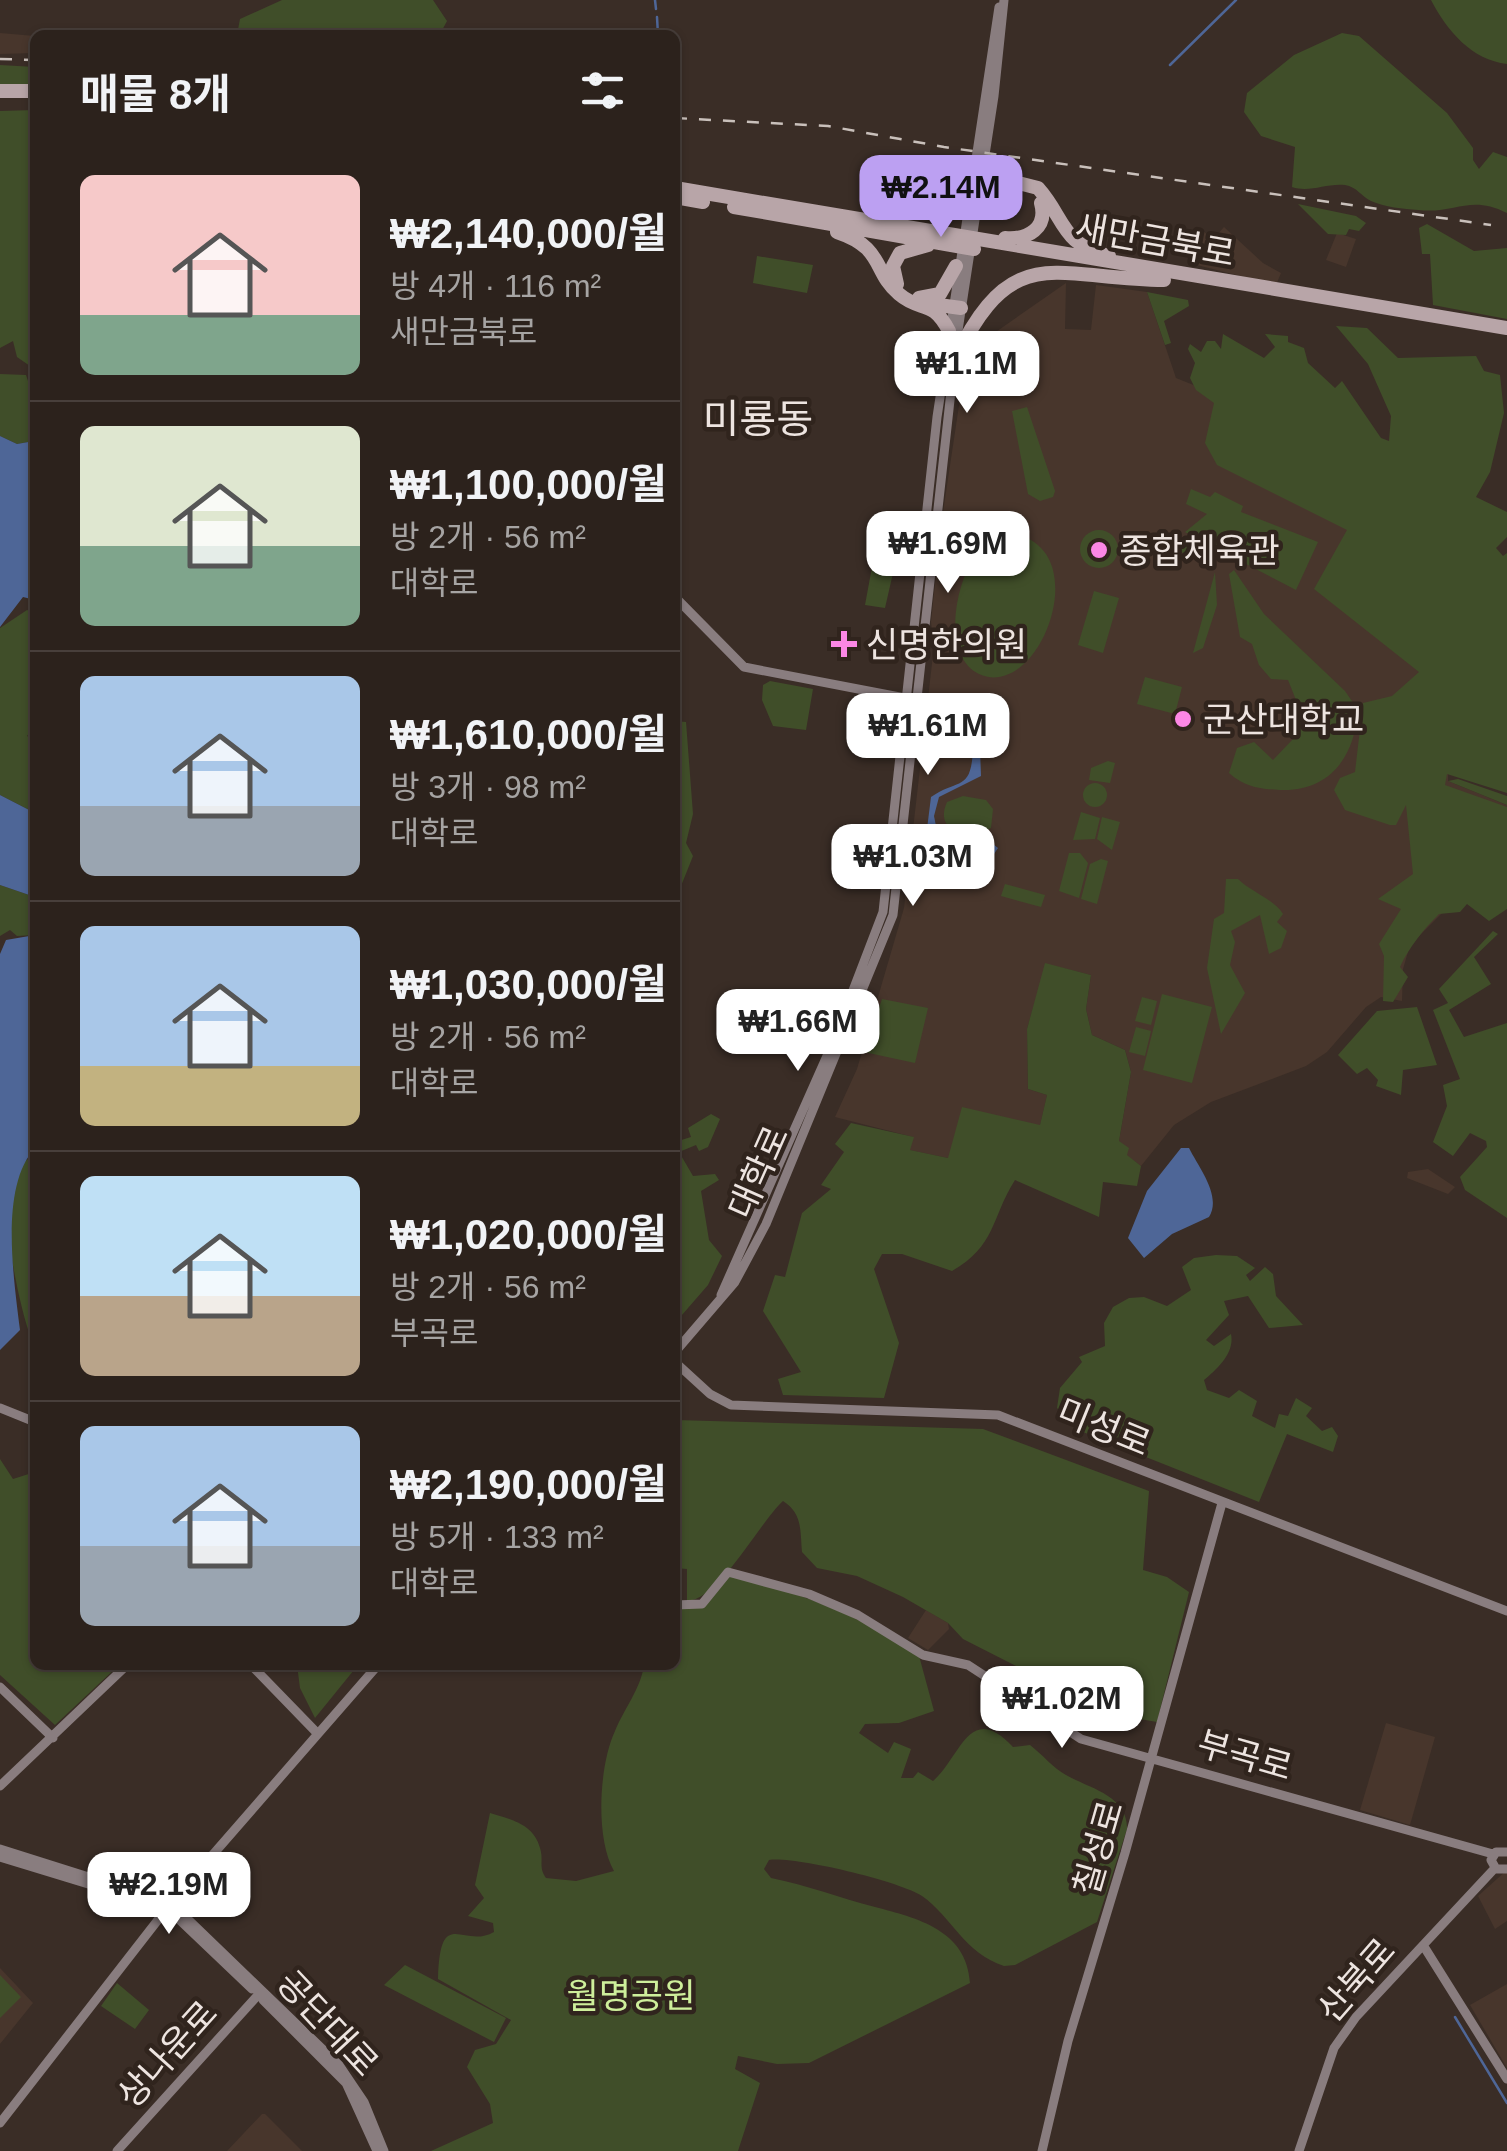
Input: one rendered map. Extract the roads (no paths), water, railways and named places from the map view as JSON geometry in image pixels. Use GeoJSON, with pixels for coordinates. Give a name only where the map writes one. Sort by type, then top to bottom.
{"type":"FeatureCollection","features":[{"type":"Feature","properties":{"kind":"highway"},"geometry":{"type":"LineString","coordinates":[[0,95],[30,91]]}},
{"type":"Feature","properties":{"kind":"highway"},"geometry":{"type":"LineString","coordinates":[[0,95],[30,98]]}},
{"type":"Feature","properties":{"kind":"highway"},"geometry":{"type":"LineString","coordinates":[[982,177],[1024,188],[1042,204],[1043,216],[1036,231],[1000,245]]}},
{"type":"Feature","properties":{"kind":"highway"},"geometry":{"type":"LineString","coordinates":[[982,177],[1038,188],[1064,232],[1087,248],[1187,276]]}},
{"type":"Feature","properties":{"kind":"highway","name":"새만금북로"},"geometry":{"type":"LineString","coordinates":[[680,193],[954,245],[1000,245],[1507,328]]}},
{"type":"Feature","properties":{"kind":"highway","name":"새만금북로"},"geometry":{"type":"LineString","coordinates":[[680,194],[700,202],[927,239],[972,239],[1164,280],[1507,337]]}},
{"type":"Feature","properties":{"kind":"highway"},"geometry":{"type":"LineString","coordinates":[[700,202],[849,236],[874,254],[900,294],[925,303],[956,307]]}},
{"type":"Feature","properties":{"kind":"highway"},"geometry":{"type":"LineString","coordinates":[[927,239],[896,260],[893,275],[904,292],[934,298],[945,290],[956,266]]}},
{"type":"Feature","properties":{"kind":"highway"},"geometry":{"type":"LineString","coordinates":[[955,359],[990,298],[1012,282],[1045,272],[1164,280]]}},
{"type":"Feature","properties":{"kind":"highway"},"geometry":{"type":"LineString","coordinates":[[925,303],[938,312],[951,338]]}},
{"type":"Feature","properties":{"kind":"street","name":"대학로"},"geometry":{"type":"LineString","coordinates":[[720,1298],[726,1277],[761,1212],[879,926],[905,718],[912,699],[910,679],[951,338],[982,177],[1002,0]]}},
{"type":"Feature","properties":{"kind":"street","name":"대학로"},"geometry":{"type":"LineString","coordinates":[[956,307],[956,266],[1002,0]]}},
{"type":"Feature","properties":{"kind":"street","name":"대학로"},"geometry":{"type":"LineString","coordinates":[[680,1346],[734,1282],[772,1212],[888,932],[896,894],[912,699],[955,359],[951,338]]}},
{"type":"Feature","properties":{"kind":"street"},"geometry":{"type":"LineString","coordinates":[[680,602],[744,667],[912,699]]}},
{"type":"Feature","properties":{"kind":"street"},"geometry":{"type":"LineString","coordinates":[[888,695],[910,679]]}},
{"type":"Feature","properties":{"kind":"street"},"geometry":{"type":"LineString","coordinates":[[888,695],[905,718]]}},
{"type":"Feature","properties":{"kind":"street","name":"미성로"},"geometry":{"type":"LineString","coordinates":[[680,1367],[710,1394],[731,1405],[998,1415],[1507,1611]]}},
{"type":"Feature","properties":{"kind":"street"},"geometry":{"type":"LineString","coordinates":[[0,1408],[30,1420]]}},
{"type":"Feature","properties":{"kind":"street","name":"칠성로"},"geometry":{"type":"LineString","coordinates":[[1042,2151],[1068,2041],[1222,1503]]}},
{"type":"Feature","properties":{"kind":"street","name":"부곡로"},"geometry":{"type":"LineString","coordinates":[[680,1604],[702,1604],[728,1572],[790,1588],[850,1611],[924,1655],[968,1665],[1082,1740],[1493,1854]]}},
{"type":"Feature","properties":{"kind":"street"},"geometry":{"type":"LineString","coordinates":[[0,1786],[123,1670]]}},
{"type":"Feature","properties":{"kind":"street"},"geometry":{"type":"LineString","coordinates":[[256,1670],[318,1734]]}},
{"type":"Feature","properties":{"kind":"street"},"geometry":{"type":"LineString","coordinates":[[0,2123],[169,1905],[374,1670]]}},
{"type":"Feature","properties":{"kind":"street"},"geometry":{"type":"LineString","coordinates":[[0,1687],[53,1738]]}},
{"type":"Feature","properties":{"kind":"street","name":"공단대로"},"geometry":{"type":"LineString","coordinates":[[0,1849],[169,1905],[345,2071],[374,2122],[380,2151]]}},
{"type":"Feature","properties":{"kind":"street"},"geometry":{"type":"LineString","coordinates":[[1507,1852],[1493,1854],[1494,1868],[1507,1869]]}},
{"type":"Feature","properties":{"kind":"street","name":"공단대로"},"geometry":{"type":"LineString","coordinates":[[0,1856],[148,1897]]}},
{"type":"Feature","properties":{"kind":"street","name":"산북로"},"geometry":{"type":"LineString","coordinates":[[1299,2151],[1334,2048],[1494,1868]]}},
{"type":"Feature","properties":{"kind":"street"},"geometry":{"type":"LineString","coordinates":[[151,1928],[148,1897],[186,1885]]}},
{"type":"Feature","properties":{"kind":"street"},"geometry":{"type":"LineString","coordinates":[[151,1928],[186,1920],[181,1902],[186,1885]]}},
{"type":"Feature","properties":{"kind":"street","name":"공단대로"},"geometry":{"type":"LineString","coordinates":[[186,1920],[346,2083],[380,2151]]}},
{"type":"Feature","properties":{"kind":"street"},"geometry":{"type":"LineString","coordinates":[[1424,1945],[1507,2078]]}},
{"type":"Feature","properties":{"kind":"street","name":"상나운로"},"geometry":{"type":"LineString","coordinates":[[118,2151],[258,1995]]}},
{"type":"Feature","properties":{"kind":"water"},"geometry":{"type":"Polygon","coordinates":[[[0,436],[17,444],[30,442],[30,599],[23,597],[0,627],[0,436]]]}},
{"type":"Feature","properties":{"kind":"water"},"geometry":{"type":"Polygon","coordinates":[[[980,748],[981,776],[939,797],[934,816],[937,831],[960,842],[988,840],[998,848],[994,854],[938,851],[927,829],[931,797],[966,778],[973,749],[980,748]]]}},
{"type":"Feature","properties":{"kind":"water"},"geometry":{"type":"Polygon","coordinates":[[[0,795],[30,810],[30,895],[0,885],[0,795]]]}},
{"type":"Feature","properties":{"kind":"water"},"geometry":{"type":"Polygon","coordinates":[[[30,936],[30,1155],[17,1185],[13,1208],[14,1283],[20,1330],[0,1350],[0,954],[6,940],[30,936]]]}},
{"type":"Feature","properties":{"kind":"water"},"geometry":{"type":"Polygon","coordinates":[[[1181,1148],[1189,1148],[1203,1173],[1211,1191],[1212,1209],[1209,1217],[1172,1234],[1144,1258],[1128,1238],[1147,1191],[1181,1148]]]}},
{"type":"Feature","properties":{"kind":"waterway"},"geometry":{"type":"LineString","coordinates":[[655,0],[656,9]]}},
{"type":"Feature","properties":{"kind":"waterway"},"geometry":{"type":"LineString","coordinates":[[1170,65],[1236,0]]}},
{"type":"Feature","properties":{"kind":"waterway"},"geometry":{"type":"LineString","coordinates":[[657,17],[658,30]]}},
{"type":"Feature","properties":{"kind":"waterway"},"geometry":{"type":"LineString","coordinates":[[1455,2017],[1507,2103]]}},
{"type":"Feature","properties":{"kind":"railway"},"geometry":{"type":"LineString","coordinates":[[0,59],[30,60]]}},
{"type":"Feature","properties":{"kind":"railway"},"geometry":{"type":"LineString","coordinates":[[680,118],[828,126],[944,147],[1491,225]]}},
{"type":"Feature","properties":{"kind":"place","name":"종합체육관"},"geometry":{"type":"Point","coordinates":[1099,550]}},
{"type":"Feature","properties":{"kind":"place","name":"신명한의원"},"geometry":{"type":"Point","coordinates":[844,644]}},
{"type":"Feature","properties":{"kind":"place","name":"군산대학교"},"geometry":{"type":"Point","coordinates":[1183,719]}},
{"type":"Feature","properties":{"kind":"district","name":"미룡동"},"geometry":{"type":"Point","coordinates":[758,419]}},
{"type":"Feature","properties":{"kind":"park label","name":"월명공원"},"geometry":{"type":"Point","coordinates":[631,1995]}}]}
